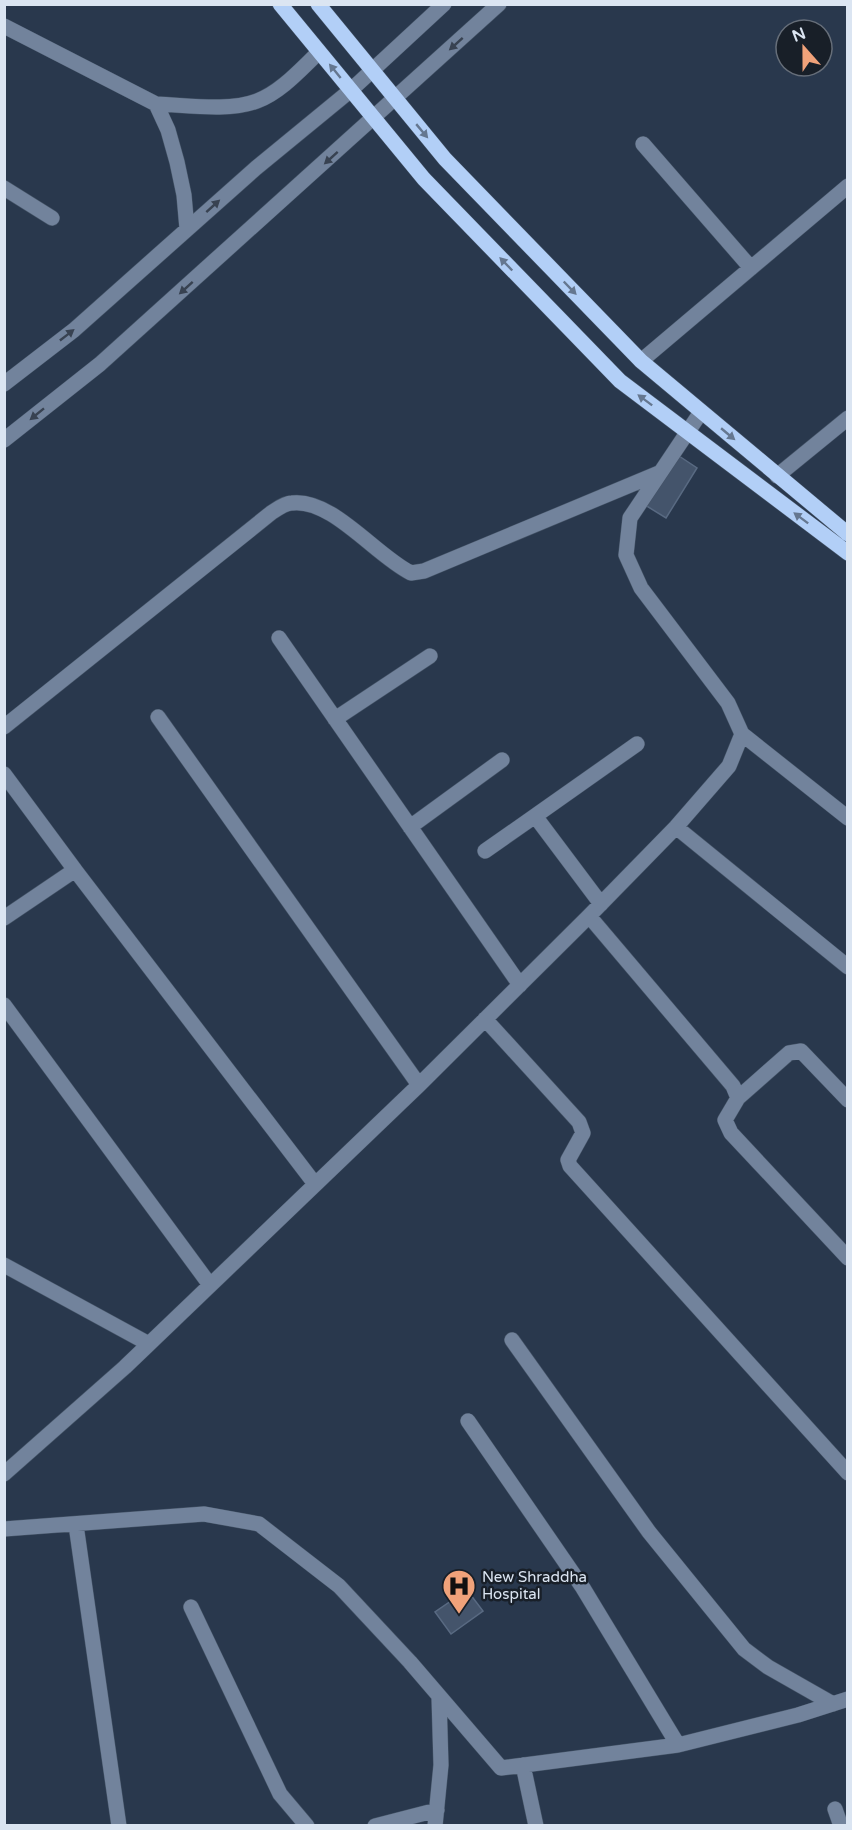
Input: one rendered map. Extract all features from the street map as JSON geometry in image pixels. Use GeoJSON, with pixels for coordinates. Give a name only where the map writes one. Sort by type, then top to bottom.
{"type":"FeatureCollection","features":[{"type":"Feature","properties":{"kind":"main road"},"geometry":{"type":"LineString","coordinates":[[280,4],[424,179],[620,381],[848,553]]}},
{"type":"Feature","properties":{"kind":"main road"},"geometry":{"type":"LineString","coordinates":[[318,4],[446,159],[641,361],[777,476],[845,529]]}},
{"type":"Feature","properties":{"kind":"street"},"geometry":{"type":"LineString","coordinates":[[4,384],[74,330],[256,168],[351,90],[444,4]]}},
{"type":"Feature","properties":{"kind":"street"},"geometry":{"type":"LineString","coordinates":[[4,440],[100,364],[375,119],[499,4]]}},
{"type":"Feature","properties":{"kind":"street"},"geometry":{"type":"LineString","coordinates":[[4,26],[156,104],[216,105],[258,101],[279,88],[319,52]]}},
{"type":"Feature","properties":{"kind":"street"},"geometry":{"type":"LineString","coordinates":[[156,104],[168,130],[177,162],[184,195],[187,229]]}},
{"type":"Feature","properties":{"kind":"street"},"geometry":{"type":"LineString","coordinates":[[643,144],[751,268]]}},
{"type":"Feature","properties":{"kind":"street"},"geometry":{"type":"LineString","coordinates":[[641,361],[848,186]]}},
{"type":"Feature","properties":{"kind":"street"},"geometry":{"type":"LineString","coordinates":[[4,188],[52,218]]}},
{"type":"Feature","properties":{"kind":"street"},"geometry":{"type":"LineString","coordinates":[[701,412],[630,518],[626,555],[641,588],[728,703],[742,734],[848,818]]}},
{"type":"Feature","properties":{"kind":"street"},"geometry":{"type":"LineString","coordinates":[[777,476],[848,418]]}},
{"type":"Feature","properties":{"kind":"street"},"geometry":{"type":"LineString","coordinates":[[4,727],[271,513],[290,503],[307,503],[324,510],[411,573],[424,571],[659,473]]}},
{"type":"Feature","properties":{"kind":"street"},"geometry":{"type":"LineString","coordinates":[[279,638],[520,985]]}},
{"type":"Feature","properties":{"kind":"street"},"geometry":{"type":"LineString","coordinates":[[335,719],[430,656]]}},
{"type":"Feature","properties":{"kind":"street"},"geometry":{"type":"LineString","coordinates":[[158,717],[419,1085]]}},
{"type":"Feature","properties":{"kind":"street"},"geometry":{"type":"LineString","coordinates":[[4,1474],[40,1445],[149,1344],[419,1085],[590,916],[676,827],[729,766],[742,734]]}},
{"type":"Feature","properties":{"kind":"street"},"geometry":{"type":"LineString","coordinates":[[485,851],[637,744]]}},
{"type":"Feature","properties":{"kind":"street"},"geometry":{"type":"LineString","coordinates":[[410,826],[502,760]]}},
{"type":"Feature","properties":{"kind":"street"},"geometry":{"type":"LineString","coordinates":[[4,774],[315,1184]]}},
{"type":"Feature","properties":{"kind":"street"},"geometry":{"type":"LineString","coordinates":[[536,816],[601,904]]}},
{"type":"Feature","properties":{"kind":"street"},"geometry":{"type":"LineString","coordinates":[[676,827],[848,967]]}},
{"type":"Feature","properties":{"kind":"street"},"geometry":{"type":"LineString","coordinates":[[4,918],[75,870]]}},
{"type":"Feature","properties":{"kind":"street"},"geometry":{"type":"LineString","coordinates":[[590,916],[733,1086],[738,1098]]}},
{"type":"Feature","properties":{"kind":"street"},"geometry":{"type":"LineString","coordinates":[[4,1005],[210,1285]]}},
{"type":"Feature","properties":{"kind":"street"},"geometry":{"type":"LineString","coordinates":[[485,1019],[579,1122],[583,1133],[568,1160],[570,1166],[848,1473]]}},
{"type":"Feature","properties":{"kind":"street"},"geometry":{"type":"LineString","coordinates":[[848,1100],[801,1051],[796,1050],[789,1053],[738,1098],[724,1120],[731,1133],[848,1258]]}},
{"type":"Feature","properties":{"kind":"street"},"geometry":{"type":"LineString","coordinates":[[4,1264],[149,1344]]}},
{"type":"Feature","properties":{"kind":"street"},"geometry":{"type":"LineString","coordinates":[[512,1340],[649,1532],[744,1648],[768,1667],[840,1701]]}},
{"type":"Feature","properties":{"kind":"street"},"geometry":{"type":"LineString","coordinates":[[468,1421],[583,1588],[678,1745]]}},
{"type":"Feature","properties":{"kind":"street"},"geometry":{"type":"LineString","coordinates":[[4,1529],[204,1514],[259,1524],[339,1586],[501,1768],[678,1745],[840,1701]]}},
{"type":"Feature","properties":{"kind":"street"},"geometry":{"type":"LineString","coordinates":[[76,1525],[119,1826]]}},
{"type":"Feature","properties":{"kind":"street"},"geometry":{"type":"LineString","coordinates":[[191,1607],[280,1794],[307,1826]]}},
{"type":"Feature","properties":{"kind":"street"},"geometry":{"type":"LineString","coordinates":[[435,1826],[441,1765],[439,1696]]}},
{"type":"Feature","properties":{"kind":"street"},"geometry":{"type":"LineString","coordinates":[[523,1765],[536,1826]]}},
{"type":"Feature","properties":{"kind":"street"},"geometry":{"type":"LineString","coordinates":[[835,1809],[841,1826]]}},
{"type":"Feature","properties":{"kind":"street"},"geometry":{"type":"LineString","coordinates":[[375,1826],[437,1810]]}},
{"type":"Feature","properties":{"kind":"building"},"geometry":{"type":"Polygon","coordinates":[[[676,454],[697,468],[666,518],[645,505],[676,454]]]}},
{"type":"Feature","properties":{"kind":"building"},"geometry":{"type":"Polygon","coordinates":[[[467,1590],[483,1611],[451,1634],[435,1612],[467,1590]]]}},
{"type":"Feature","properties":{"kind":"place","name":"New Shraddha Hospital"},"geometry":{"type":"Point","coordinates":[459,1615]}}]}
